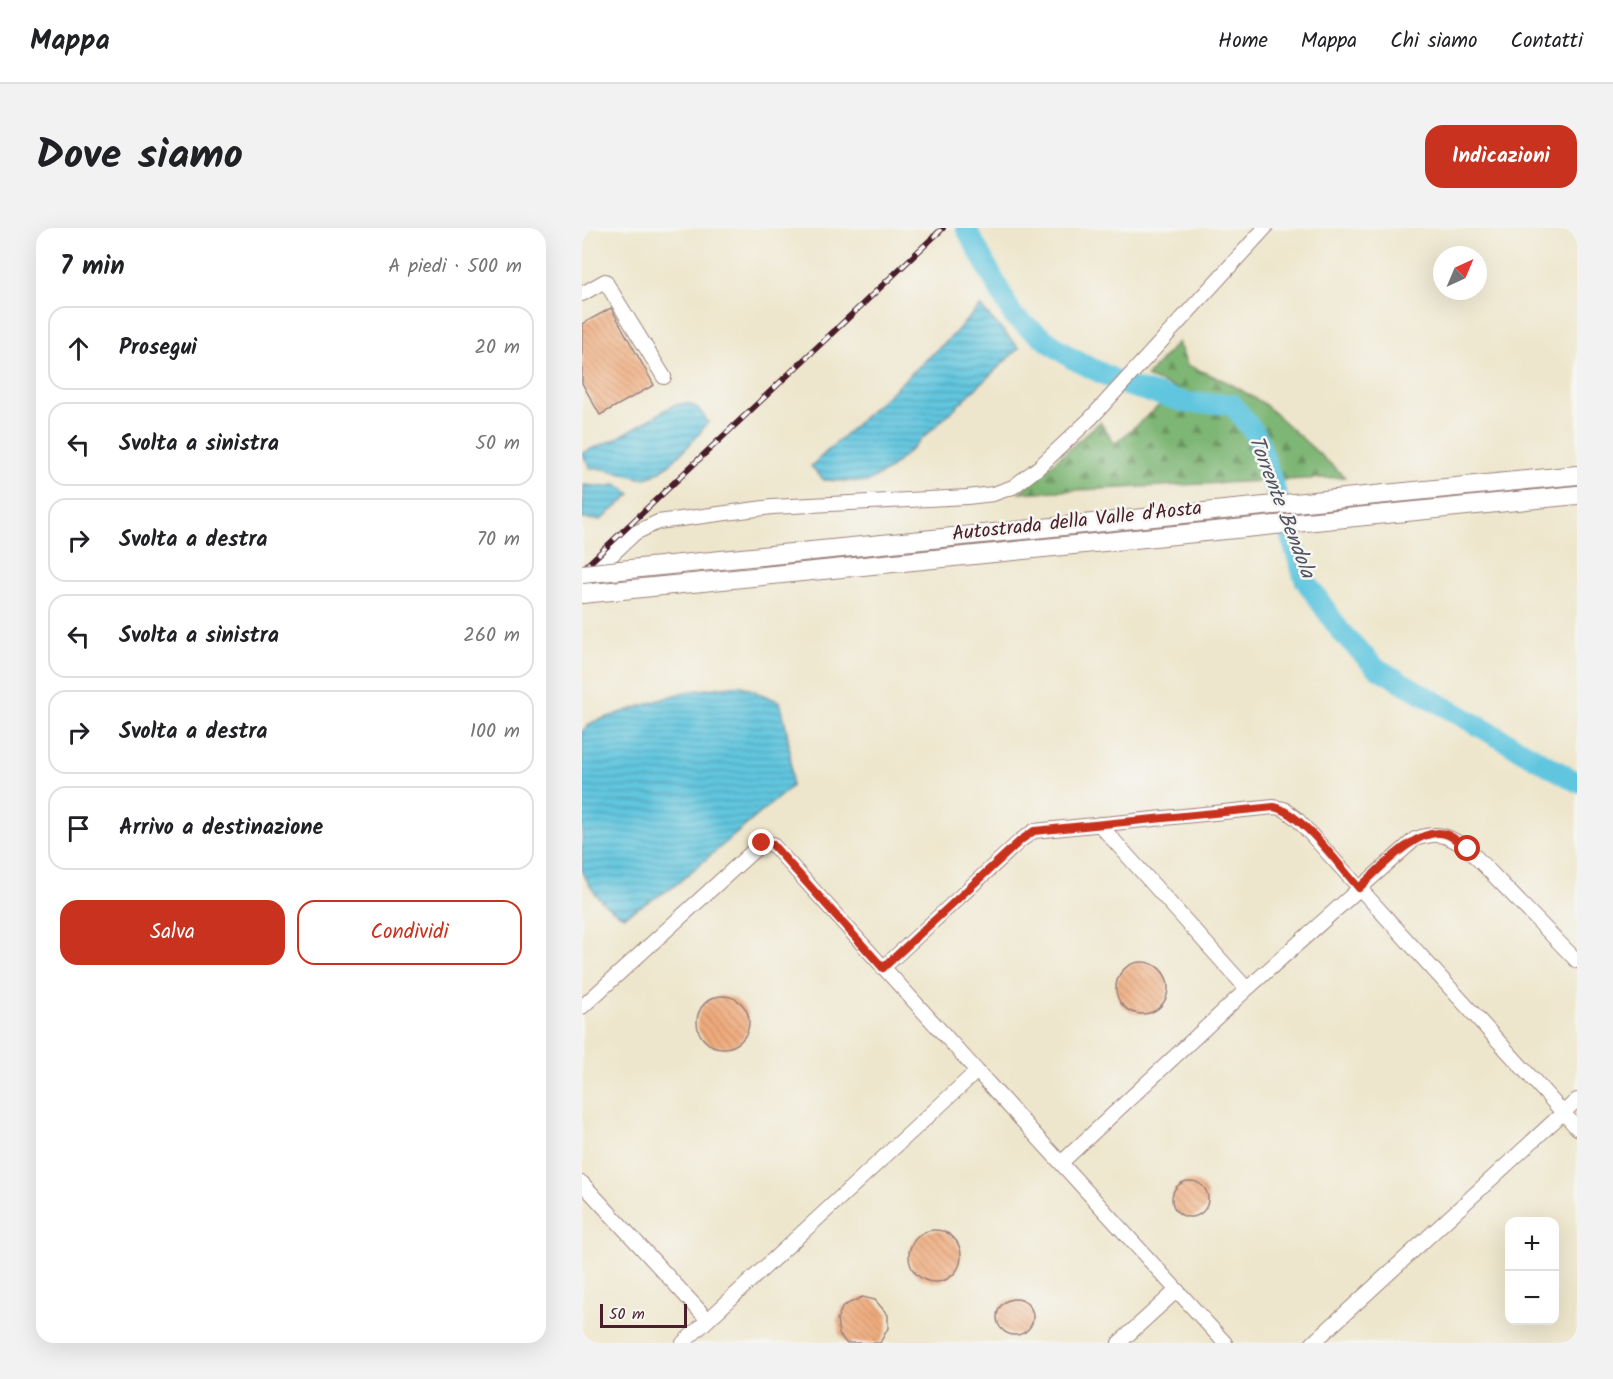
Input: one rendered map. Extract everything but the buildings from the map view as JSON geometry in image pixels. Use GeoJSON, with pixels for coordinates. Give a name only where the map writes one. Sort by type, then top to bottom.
{"type":"FeatureCollection","features":[{"type":"Feature","properties":{"kind":"highway","name":"Autostrada della Valle d'Aosta"},"geometry":{"type":"LineString","coordinates":[[582,574],[1577,475]]}},
{"type":"Feature","properties":{"kind":"highway","name":"Autostrada della Valle d'Aosta"},"geometry":{"type":"LineString","coordinates":[[582,594],[1577,495]]}},
{"type":"Feature","properties":{"kind":"street"},"geometry":{"type":"LineString","coordinates":[[582,583],[635,533],[658,522],[772,507],[824,506],[993,494],[1012,487],[1038,468],[1114,394],[1265,228]]}},
{"type":"Feature","properties":{"kind":"street"},"geometry":{"type":"LineString","coordinates":[[582,294],[605,280],[664,377]]}},
{"type":"Feature","properties":{"kind":"street"},"geometry":{"type":"LineString","coordinates":[[883,968],[1021,840],[1034,831],[1274,807],[1284,809],[1577,1128]]}},
{"type":"Feature","properties":{"kind":"street"},"geometry":{"type":"LineString","coordinates":[[1099,824],[1248,989]]}},
{"type":"Feature","properties":{"kind":"street"},"geometry":{"type":"LineString","coordinates":[[1062,1162],[1248,989],[1415,839],[1432,833],[1448,835],[1468,849],[1577,961]]}},
{"type":"Feature","properties":{"kind":"street"},"geometry":{"type":"LineString","coordinates":[[582,1007],[762,843],[772,844],[1225,1343]]}},
{"type":"Feature","properties":{"kind":"street"},"geometry":{"type":"LineString","coordinates":[[683,1343],[976,1071]]}},
{"type":"Feature","properties":{"kind":"street"},"geometry":{"type":"LineString","coordinates":[[1313,1343],[1577,1100]]}},
{"type":"Feature","properties":{"kind":"street"},"geometry":{"type":"LineString","coordinates":[[582,1183],[708,1320]]}},
{"type":"Feature","properties":{"kind":"street"},"geometry":{"type":"LineString","coordinates":[[1119,1343],[1177,1290]]}},
{"type":"Feature","properties":{"kind":"green space"},"geometry":{"type":"Polygon","coordinates":[[[1178,342],[1187,365],[1229,383],[1263,403],[1345,477],[1019,493],[1100,422],[1115,444],[1178,389],[1146,377],[1178,342]]]}},
{"type":"Feature","properties":{"kind":"water"},"geometry":{"type":"Polygon","coordinates":[[[980,306],[1019,348],[890,469],[867,482],[824,480],[811,466],[952,336],[980,306]]]}},
{"type":"Feature","properties":{"kind":"water"},"geometry":{"type":"Polygon","coordinates":[[[687,403],[698,408],[708,422],[678,456],[658,472],[641,478],[590,468],[582,453],[616,439],[674,405],[687,403]]]}},
{"type":"Feature","properties":{"kind":"water"},"geometry":{"type":"Polygon","coordinates":[[[616,484],[631,494],[601,520],[582,519],[584,485],[605,487],[616,484]]]}},
{"type":"Feature","properties":{"kind":"water"},"geometry":{"type":"Polygon","coordinates":[[[740,685],[780,702],[789,744],[791,787],[672,888],[624,916],[616,912],[598,898],[582,870],[582,731],[593,722],[684,692],[740,685]]]}},
{"type":"Feature","properties":{"kind":"waterway","name":"Torrente Bendola"},"geometry":{"type":"LineString","coordinates":[[966,228],[1014,317],[1071,358],[1127,386],[1188,403],[1232,404],[1257,436],[1305,580],[1341,632],[1375,667],[1577,782]]}},
{"type":"Feature","properties":{"kind":"railway"},"geometry":{"type":"LineString","coordinates":[[582,570],[943,228]]}},
{"type":"Feature","properties":{"kind":"route"},"geometry":{"type":"LineString","coordinates":[[762,843],[772,844],[883,968],[1021,840],[1034,831],[1274,807],[1284,809],[1297,819],[1359,888],[1415,839],[1432,833],[1448,835],[1468,849]]}}]}
